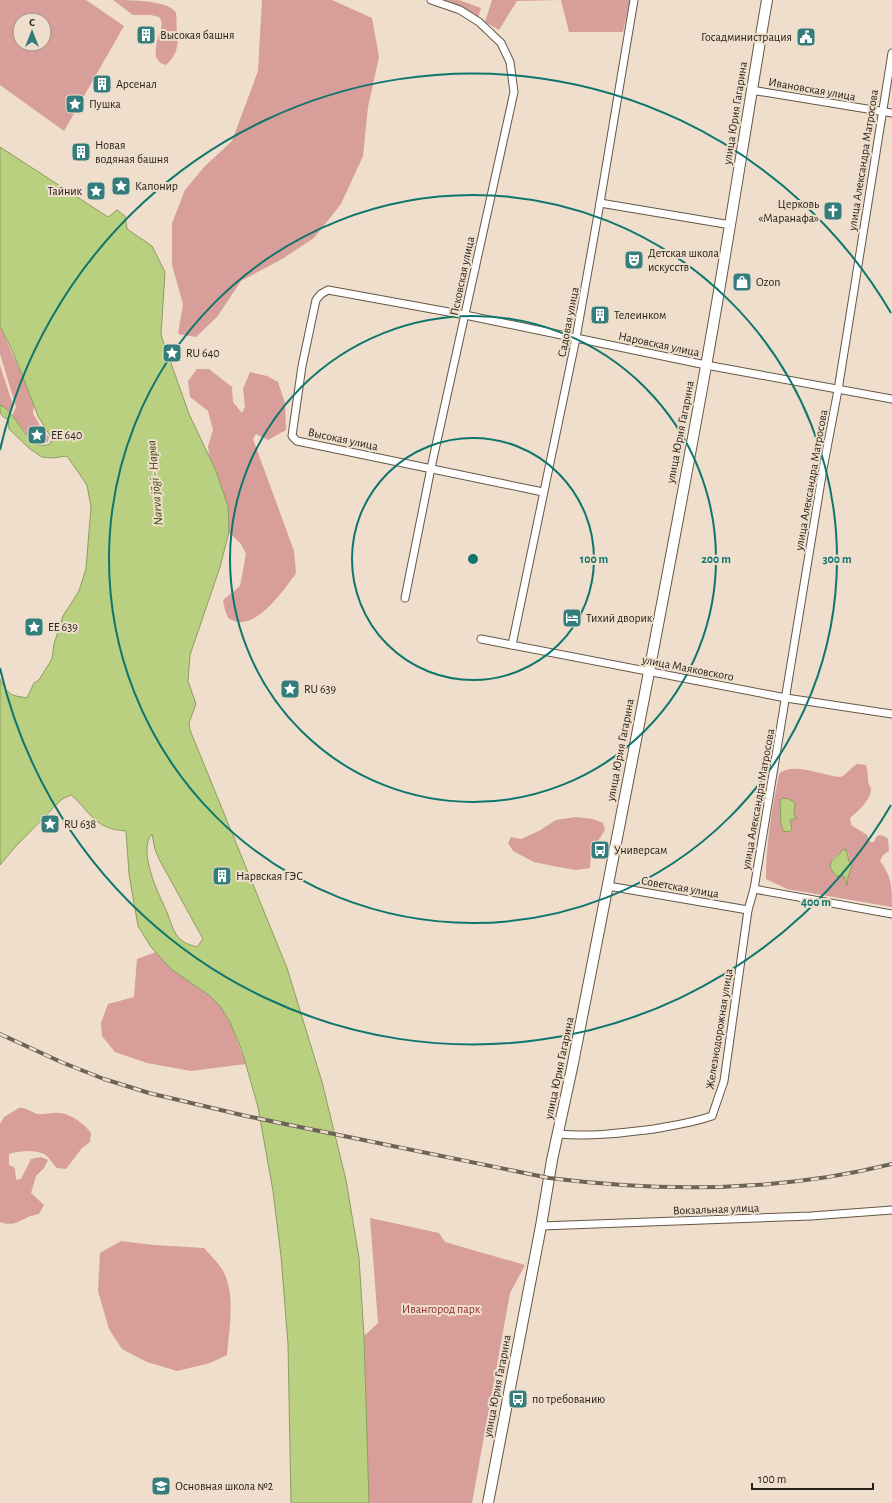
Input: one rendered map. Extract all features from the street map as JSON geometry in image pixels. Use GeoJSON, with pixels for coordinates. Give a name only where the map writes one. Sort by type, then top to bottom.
{"type":"FeatureCollection","features":[{"type":"Feature","properties":{"kind":"street","name":"Псковская улица"},"geometry":{"type":"LineString","coordinates":[[405,598],[431,468],[514,92],[510,62],[505,48],[479,22],[460,10],[431,0]]}},
{"type":"Feature","properties":{"kind":"street","name":"Садовая улица"},"geometry":{"type":"LineString","coordinates":[[512,645],[576,338],[634,0]]}},
{"type":"Feature","properties":{"kind":"street","name":"улица Юрия Гагарина"},"geometry":{"type":"LineString","coordinates":[[488,1503],[551,1166],[608,886],[706,365],[731,225],[751,90],[767,0]]}},
{"type":"Feature","properties":{"kind":"street","name":"улица Александра Матросова"},"geometry":{"type":"LineString","coordinates":[[748,910],[754,889],[823,469],[838,390],[892,52]]}},
{"type":"Feature","properties":{"kind":"street","name":"Ивановская улица"},"geometry":{"type":"LineString","coordinates":[[751,90],[892,114]]}},
{"type":"Feature","properties":{"kind":"street"},"geometry":{"type":"LineString","coordinates":[[600,203],[731,225]]}},
{"type":"Feature","properties":{"kind":"street","name":"Наровская улица"},"geometry":{"type":"LineString","coordinates":[[328,290],[465,315],[706,365],[892,399]]}},
{"type":"Feature","properties":{"kind":"street","name":"Высокая улица"},"geometry":{"type":"LineString","coordinates":[[328,290],[321,294],[316,300],[302,366],[292,436],[297,441],[543,492]]}},
{"type":"Feature","properties":{"kind":"street","name":"улица Маяковского"},"geometry":{"type":"LineString","coordinates":[[481,639],[786,698],[892,714]]}},
{"type":"Feature","properties":{"kind":"street","name":"Советская улица"},"geometry":{"type":"LineString","coordinates":[[608,886],[748,910]]}},
{"type":"Feature","properties":{"kind":"street"},"geometry":{"type":"LineString","coordinates":[[754,889],[892,914]]}},
{"type":"Feature","properties":{"kind":"street","name":"Железнодорожная улица"},"geometry":{"type":"LineString","coordinates":[[558,1134],[600,1135],[630,1132],[694,1123],[712,1116],[724,1081],[748,910]]}},
{"type":"Feature","properties":{"kind":"street","name":"Вокзальная улица"},"geometry":{"type":"LineString","coordinates":[[541,1226],[811,1216],[892,1210]]}},
{"type":"Feature","properties":{"kind":"green space"},"geometry":{"type":"Polygon","coordinates":[[[0,0],[86,0],[124,26],[64,131],[0,85],[0,0]]]}},
{"type":"Feature","properties":{"kind":"green space"},"geometry":{"type":"Polygon","coordinates":[[[113,0],[157,3],[166,5],[176,13],[178,36],[177,45],[175,54],[166,65],[160,63],[156,57],[157,41],[162,26],[159,17],[151,15],[133,15],[113,0]]]}},
{"type":"Feature","properties":{"kind":"green space"},"geometry":{"type":"Polygon","coordinates":[[[262,0],[332,0],[372,18],[379,57],[368,107],[363,156],[341,204],[314,238],[282,259],[241,281],[217,317],[196,337],[178,334],[183,304],[172,265],[172,223],[185,190],[204,167],[232,141],[258,71],[262,0]]]}},
{"type":"Feature","properties":{"kind":"green space"},"geometry":{"type":"Polygon","coordinates":[[[439,0],[459,0],[481,8],[478,18],[439,0]]]}},
{"type":"Feature","properties":{"kind":"green space"},"geometry":{"type":"Polygon","coordinates":[[[492,0],[561,0],[517,1],[499,30],[485,22],[492,0]]]}},
{"type":"Feature","properties":{"kind":"green space"},"geometry":{"type":"Polygon","coordinates":[[[561,0],[630,0],[623,32],[569,32],[561,0]]]}},
{"type":"Feature","properties":{"kind":"green space"},"geometry":{"type":"Polygon","coordinates":[[[0,326],[34,403],[33,414],[49,437],[48,442],[34,443],[12,416],[16,407],[0,354],[0,326]]]}},
{"type":"Feature","properties":{"kind":"green space"},"geometry":{"type":"Polygon","coordinates":[[[0,365],[13,405],[9,412],[0,405],[0,365]]]}},
{"type":"Feature","properties":{"kind":"green space"},"geometry":{"type":"Polygon","coordinates":[[[197,369],[209,369],[232,387],[233,402],[242,413],[245,407],[243,389],[250,372],[267,376],[278,382],[285,403],[286,430],[268,440],[256,434],[253,439],[294,551],[296,573],[271,605],[254,618],[245,622],[237,622],[228,618],[223,600],[240,586],[246,554],[241,544],[229,532],[228,509],[216,471],[209,455],[208,446],[213,430],[208,411],[190,397],[188,381],[197,369]]]}},
{"type":"Feature","properties":{"kind":"green space"},"geometry":{"type":"Polygon","coordinates":[[[857,764],[866,765],[868,782],[871,790],[866,802],[850,818],[851,825],[867,835],[870,842],[874,842],[876,837],[879,835],[888,839],[889,851],[883,855],[880,861],[889,878],[892,894],[892,907],[787,889],[766,879],[770,826],[779,774],[785,770],[800,769],[840,777],[845,775],[857,764]],[[780,801],[781,824],[792,829],[790,820],[794,816],[795,809],[780,801]],[[848,852],[841,853],[833,858],[847,884],[852,866],[849,861],[848,852]]]}},
{"type":"Feature","properties":{"kind":"green space"},"geometry":{"type":"Polygon","coordinates":[[[576,817],[593,819],[603,823],[605,830],[591,852],[590,868],[576,870],[534,862],[513,851],[508,843],[511,837],[521,839],[539,831],[556,820],[576,817]]]}},
{"type":"Feature","properties":{"kind":"green space"},"geometry":{"type":"Polygon","coordinates":[[[156,952],[171,969],[210,996],[220,1006],[230,1022],[246,1064],[191,1071],[147,1063],[115,1052],[102,1036],[101,1023],[108,1004],[134,997],[137,959],[156,952]]]}},
{"type":"Feature","properties":{"kind":"green space"},"geometry":{"type":"Polygon","coordinates":[[[19,1108],[26,1109],[37,1114],[64,1114],[79,1121],[91,1133],[90,1142],[82,1148],[66,1169],[57,1168],[48,1157],[40,1152],[26,1151],[9,1154],[9,1165],[15,1168],[16,1180],[21,1179],[31,1159],[41,1157],[48,1160],[44,1168],[36,1176],[31,1193],[44,1205],[39,1214],[17,1223],[8,1224],[0,1222],[0,1124],[4,1117],[19,1108]]]}},
{"type":"Feature","properties":{"kind":"green space","name":"Ивангород парк"},"geometry":{"type":"Polygon","coordinates":[[[370,1218],[439,1233],[445,1242],[525,1265],[510,1293],[472,1503],[369,1503],[364,1336],[378,1323],[370,1218]]]}},
{"type":"Feature","properties":{"kind":"green space"},"geometry":{"type":"Polygon","coordinates":[[[121,1241],[153,1245],[204,1248],[221,1268],[228,1284],[231,1304],[227,1355],[210,1363],[177,1371],[147,1362],[122,1349],[109,1329],[98,1291],[100,1253],[121,1241]]]}},
{"type":"Feature","properties":{"kind":"water","name":"Narva jõgi - Нарва"},"geometry":{"type":"Polygon","coordinates":[[[0,147],[108,217],[117,210],[125,216],[127,229],[152,246],[165,272],[161,335],[189,414],[216,471],[228,506],[229,532],[220,567],[190,655],[188,681],[196,704],[189,723],[190,730],[287,968],[322,1082],[346,1180],[359,1258],[364,1336],[369,1503],[291,1503],[288,1344],[281,1256],[273,1191],[258,1107],[242,1051],[230,1022],[220,1006],[210,996],[171,969],[151,947],[138,926],[129,874],[126,831],[112,829],[102,825],[92,817],[71,795],[62,799],[16,846],[0,865],[0,679],[10,694],[27,698],[34,683],[39,680],[52,659],[54,644],[63,616],[79,591],[86,569],[91,507],[87,485],[67,456],[53,458],[42,457],[30,449],[9,429],[8,419],[3,417],[1,414],[0,405],[12,415],[29,438],[36,443],[43,445],[50,444],[52,439],[38,416],[13,352],[0,326],[0,147]],[[152,834],[148,842],[148,862],[159,895],[176,935],[189,945],[197,947],[203,939],[155,849],[152,834]]]}},
{"type":"Feature","properties":{"kind":"water"},"geometry":{"type":"Polygon","coordinates":[[[783,798],[789,799],[795,803],[794,816],[797,818],[790,820],[792,829],[789,832],[783,831],[781,824],[780,800],[783,798]]]}},
{"type":"Feature","properties":{"kind":"water"},"geometry":{"type":"Polygon","coordinates":[[[846,849],[852,866],[847,885],[844,876],[836,876],[830,866],[832,860],[842,850],[846,849]]]}},
{"type":"Feature","properties":{"kind":"railway"},"geometry":{"type":"LineString","coordinates":[[0,1034],[61,1062],[104,1079],[149,1093],[246,1116],[549,1178],[635,1186],[721,1187],[807,1180],[892,1164]]}},
{"type":"Feature","properties":{"kind":"place","name":"Высокая башня"},"geometry":{"type":"Point","coordinates":[146,35]}},
{"type":"Feature","properties":{"kind":"place","name":"Госадминистрация"},"geometry":{"type":"Point","coordinates":[806,37]}},
{"type":"Feature","properties":{"kind":"place","name":"Арсенал"},"geometry":{"type":"Point","coordinates":[102,84]}},
{"type":"Feature","properties":{"kind":"place","name":"Пушка"},"geometry":{"type":"Point","coordinates":[75,104]}},
{"type":"Feature","properties":{"kind":"place","name":"Новая водяная башня"},"geometry":{"type":"Point","coordinates":[81,152]}},
{"type":"Feature","properties":{"kind":"place","name":"Капонир"},"geometry":{"type":"Point","coordinates":[121,186]}},
{"type":"Feature","properties":{"kind":"place","name":"Тайник"},"geometry":{"type":"Point","coordinates":[96,191]}},
{"type":"Feature","properties":{"kind":"place","name":"Церковь «Маранафа»"},"geometry":{"type":"Point","coordinates":[833,211]}},
{"type":"Feature","properties":{"kind":"place","name":"Детская школа искусств"},"geometry":{"type":"Point","coordinates":[634,260]}},
{"type":"Feature","properties":{"kind":"place","name":"Ozon"},"geometry":{"type":"Point","coordinates":[742,282]}},
{"type":"Feature","properties":{"kind":"place","name":"Телеинком"},"geometry":{"type":"Point","coordinates":[600,315]}},
{"type":"Feature","properties":{"kind":"place","name":"RU 640"},"geometry":{"type":"Point","coordinates":[172,353]}},
{"type":"Feature","properties":{"kind":"place","name":"EE 640"},"geometry":{"type":"Point","coordinates":[37,435]}},
{"type":"Feature","properties":{"kind":"place","name":"Тихий дворик"},"geometry":{"type":"Point","coordinates":[572,618]}},
{"type":"Feature","properties":{"kind":"place","name":"EE 639"},"geometry":{"type":"Point","coordinates":[34,627]}},
{"type":"Feature","properties":{"kind":"place","name":"RU 639"},"geometry":{"type":"Point","coordinates":[290,689]}},
{"type":"Feature","properties":{"kind":"place","name":"RU 638"},"geometry":{"type":"Point","coordinates":[50,824]}},
{"type":"Feature","properties":{"kind":"place","name":"Универсам"},"geometry":{"type":"Point","coordinates":[600,850]}},
{"type":"Feature","properties":{"kind":"place","name":"Нарвская ГЭС"},"geometry":{"type":"Point","coordinates":[222,876]}},
{"type":"Feature","properties":{"kind":"place","name":"по требованию"},"geometry":{"type":"Point","coordinates":[518,1399]}},
{"type":"Feature","properties":{"kind":"place","name":"Основная школа №2"},"geometry":{"type":"Point","coordinates":[161,1486]}}]}
